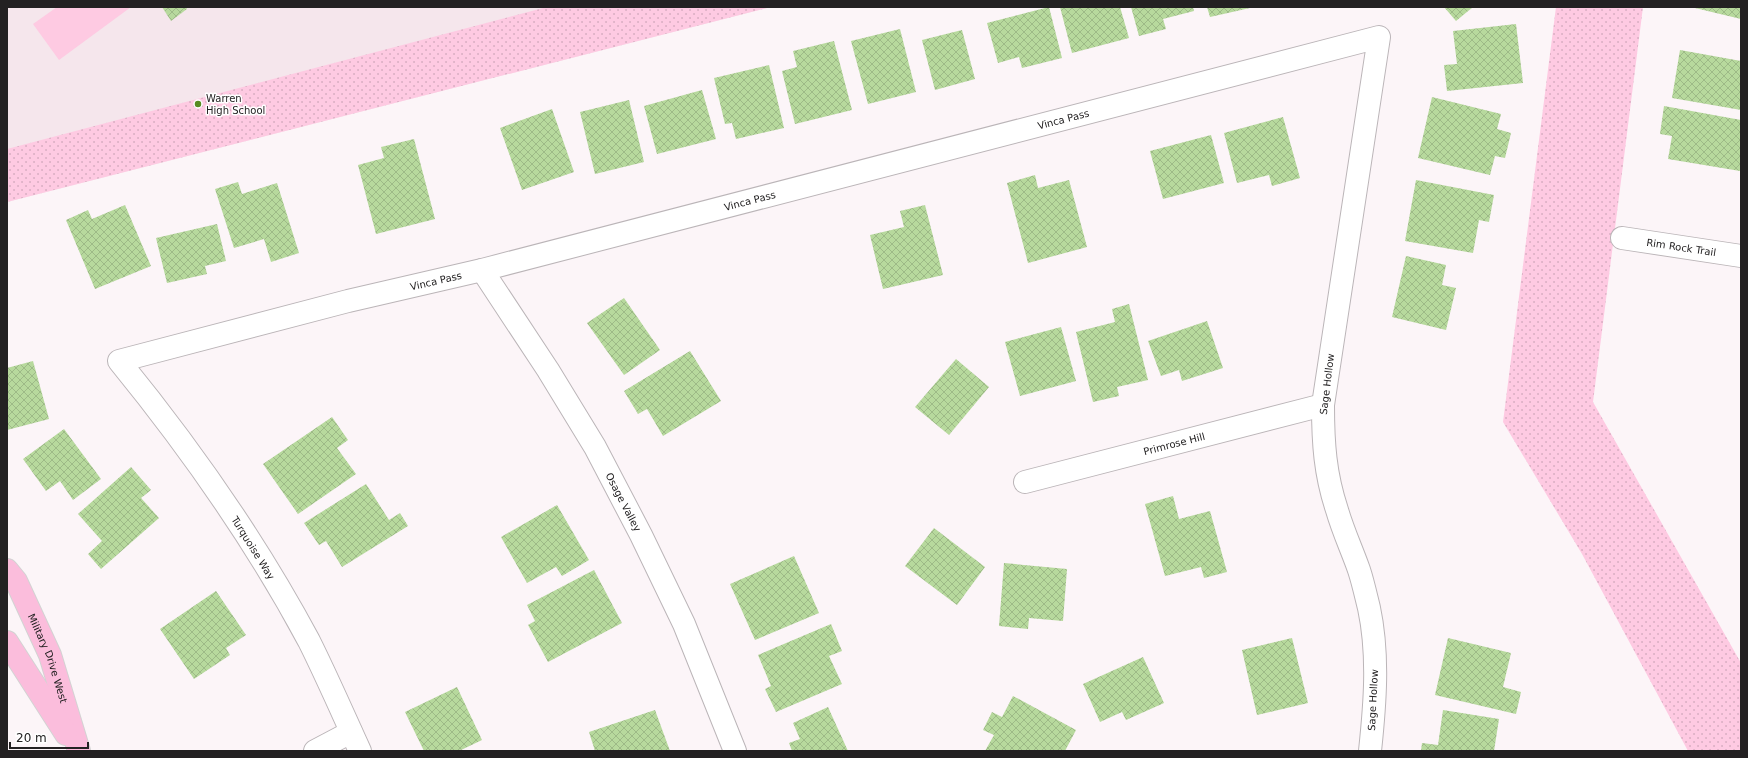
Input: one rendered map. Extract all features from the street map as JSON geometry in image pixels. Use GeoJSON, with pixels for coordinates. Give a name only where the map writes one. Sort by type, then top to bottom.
{"type":"FeatureCollection","features":[{"type":"Feature","properties":{"kind":"main road","name":"Military Drive West"},"geometry":{"type":"LineString","coordinates":[[7,570],[16,581],[50,655],[78,751]]}},
{"type":"Feature","properties":{"kind":"main road","name":"Military Drive West"},"geometry":{"type":"LineString","coordinates":[[7,642],[78,751]]}},
{"type":"Feature","properties":{"kind":"street","name":"Vinca Pass"},"geometry":{"type":"LineString","coordinates":[[119,361],[348,301],[482,270],[1379,37]]}},
{"type":"Feature","properties":{"kind":"street","name":"Sage Hollow"},"geometry":{"type":"LineString","coordinates":[[1368,750],[1375,691],[1375,663],[1369,610],[1359,570],[1348,544],[1329,478],[1323,447],[1323,405],[1379,37]]}},
{"type":"Feature","properties":{"kind":"street","name":"Rim Rock Trail"},"geometry":{"type":"LineString","coordinates":[[1622,238],[1741,256]]}},
{"type":"Feature","properties":{"kind":"street","name":"Osage Valley"},"geometry":{"type":"LineString","coordinates":[[482,270],[548,370],[595,447],[641,535],[684,624],[735,751]]}},
{"type":"Feature","properties":{"kind":"street","name":"Turquoise Way"},"geometry":{"type":"LineString","coordinates":[[119,361],[150,400],[239,522],[309,642],[356,741]]}},
{"type":"Feature","properties":{"kind":"street","name":"Primrose Hill"},"geometry":{"type":"LineString","coordinates":[[1025,482],[1323,405]]}},
{"type":"Feature","properties":{"kind":"street"},"geometry":{"type":"LineString","coordinates":[[315,751],[356,741]]}},
{"type":"Feature","properties":{"kind":"shaded area","name":"Warren High School"},"geometry":{"type":"Polygon","coordinates":[[[7,7],[771,7],[7,202],[7,7]]]}},
{"type":"Feature","properties":{"kind":"shaded area"},"geometry":{"type":"Polygon","coordinates":[[[57,7],[131,7],[59,60],[33,24],[57,7]]]}},
{"type":"Feature","properties":{"kind":"shaded area"},"geometry":{"type":"Polygon","coordinates":[[[547,7],[771,7],[7,202],[7,149],[547,7]]]}},
{"type":"Feature","properties":{"kind":"shaded area"},"geometry":{"type":"Polygon","coordinates":[[[1556,7],[1643,7],[1593,402],[1741,663],[1741,751],[1688,751],[1582,554],[1503,422],[1556,7]]]}},
{"type":"Feature","properties":{"kind":"building"},"geometry":{"type":"Polygon","coordinates":[[[162,7],[186,7],[187,9],[171,21],[162,7]]]}},
{"type":"Feature","properties":{"kind":"building"},"geometry":{"type":"Polygon","coordinates":[[[1049,7],[1062,58],[1022,68],[1019,57],[998,63],[987,23],[1049,7]]]}},
{"type":"Feature","properties":{"kind":"building"},"geometry":{"type":"Polygon","coordinates":[[[1060,7],[1120,7],[1129,38],[1072,53],[1060,7]]]}},
{"type":"Feature","properties":{"kind":"building"},"geometry":{"type":"Polygon","coordinates":[[[1131,7],[1193,7],[1194,11],[1163,19],[1166,29],[1139,36],[1131,7]]]}},
{"type":"Feature","properties":{"kind":"building"},"geometry":{"type":"Polygon","coordinates":[[[1207,7],[1250,7],[1250,8],[1210,17],[1207,7]]]}},
{"type":"Feature","properties":{"kind":"building"},"geometry":{"type":"Polygon","coordinates":[[[1444,7],[1473,7],[1456,21],[1444,7]]]}},
{"type":"Feature","properties":{"kind":"building"},"geometry":{"type":"Polygon","coordinates":[[[1741,7],[1741,19],[1695,8],[1741,7]]]}},
{"type":"Feature","properties":{"kind":"building"},"geometry":{"type":"Polygon","coordinates":[[[1516,24],[1523,83],[1447,91],[1444,65],[1457,64],[1453,31],[1516,24]]]}},
{"type":"Feature","properties":{"kind":"building"},"geometry":{"type":"Polygon","coordinates":[[[900,29],[916,92],[868,104],[851,41],[900,29]]]}},
{"type":"Feature","properties":{"kind":"building"},"geometry":{"type":"Polygon","coordinates":[[[962,30],[975,79],[935,90],[922,40],[962,30]]]}},
{"type":"Feature","properties":{"kind":"building"},"geometry":{"type":"Polygon","coordinates":[[[834,41],[852,110],[795,124],[782,71],[797,67],[793,51],[834,41]]]}},
{"type":"Feature","properties":{"kind":"building"},"geometry":{"type":"Polygon","coordinates":[[[1680,50],[1741,61],[1741,110],[1672,98],[1680,50]]]}},
{"type":"Feature","properties":{"kind":"building"},"geometry":{"type":"Polygon","coordinates":[[[769,65],[784,128],[736,139],[732,123],[725,124],[714,78],[769,65]]]}},
{"type":"Feature","properties":{"kind":"building"},"geometry":{"type":"Polygon","coordinates":[[[702,90],[716,139],[657,154],[644,106],[702,90]]]}},
{"type":"Feature","properties":{"kind":"building"},"geometry":{"type":"Polygon","coordinates":[[[1432,97],[1501,114],[1497,129],[1511,133],[1505,158],[1495,156],[1490,175],[1418,158],[1432,97]]]}},
{"type":"Feature","properties":{"kind":"building"},"geometry":{"type":"Polygon","coordinates":[[[629,100],[644,162],[595,174],[580,112],[629,100]]]}},
{"type":"Feature","properties":{"kind":"building"},"geometry":{"type":"Polygon","coordinates":[[[1664,106],[1741,120],[1740,171],[1668,159],[1672,136],[1660,134],[1664,106]]]}},
{"type":"Feature","properties":{"kind":"building"},"geometry":{"type":"Polygon","coordinates":[[[552,109],[574,172],[522,190],[500,128],[552,109]]]}},
{"type":"Feature","properties":{"kind":"building"},"geometry":{"type":"Polygon","coordinates":[[[1283,117],[1300,178],[1272,186],[1269,175],[1237,183],[1224,133],[1283,117]]]}},
{"type":"Feature","properties":{"kind":"building"},"geometry":{"type":"Polygon","coordinates":[[[1211,135],[1224,183],[1163,199],[1150,151],[1211,135]]]}},
{"type":"Feature","properties":{"kind":"building"},"geometry":{"type":"Polygon","coordinates":[[[414,139],[435,219],[376,234],[358,165],[384,158],[381,147],[414,139]]]}},
{"type":"Feature","properties":{"kind":"building"},"geometry":{"type":"Polygon","coordinates":[[[1035,175],[1038,188],[1069,180],[1087,247],[1028,263],[1007,183],[1035,175]]]}},
{"type":"Feature","properties":{"kind":"building"},"geometry":{"type":"Polygon","coordinates":[[[1416,180],[1494,195],[1489,222],[1479,220],[1473,253],[1405,241],[1416,180]]]}},
{"type":"Feature","properties":{"kind":"building"},"geometry":{"type":"Polygon","coordinates":[[[238,182],[242,194],[277,183],[299,253],[271,262],[264,239],[234,248],[215,189],[238,182]]]}},
{"type":"Feature","properties":{"kind":"building"},"geometry":{"type":"Polygon","coordinates":[[[125,205],[151,266],[95,289],[66,220],[88,210],[92,219],[125,205]]]}},
{"type":"Feature","properties":{"kind":"building"},"geometry":{"type":"Polygon","coordinates":[[[925,205],[943,275],[883,289],[870,235],[904,227],[900,211],[925,205]]]}},
{"type":"Feature","properties":{"kind":"building"},"geometry":{"type":"Polygon","coordinates":[[[217,224],[226,261],[205,266],[207,274],[167,283],[156,238],[217,224]]]}},
{"type":"Feature","properties":{"kind":"building"},"geometry":{"type":"Polygon","coordinates":[[[1406,256],[1446,265],[1442,285],[1456,288],[1446,330],[1392,317],[1406,256]]]}},
{"type":"Feature","properties":{"kind":"building"},"geometry":{"type":"Polygon","coordinates":[[[624,298],[660,350],[624,375],[587,323],[624,298]]]}},
{"type":"Feature","properties":{"kind":"building"},"geometry":{"type":"Polygon","coordinates":[[[1129,304],[1148,380],[1117,387],[1119,396],[1093,402],[1076,332],[1115,322],[1112,309],[1129,304]]]}},
{"type":"Feature","properties":{"kind":"building"},"geometry":{"type":"Polygon","coordinates":[[[1207,321],[1223,368],[1182,381],[1179,370],[1161,376],[1148,341],[1207,321]]]}},
{"type":"Feature","properties":{"kind":"building"},"geometry":{"type":"Polygon","coordinates":[[[1061,327],[1076,381],[1020,396],[1005,342],[1061,327]]]}},
{"type":"Feature","properties":{"kind":"building"},"geometry":{"type":"Polygon","coordinates":[[[690,351],[721,401],[663,436],[647,409],[638,414],[624,391],[690,351]]]}},
{"type":"Feature","properties":{"kind":"building"},"geometry":{"type":"Polygon","coordinates":[[[956,359],[989,387],[949,435],[915,407],[956,359]]]}},
{"type":"Feature","properties":{"kind":"building"},"geometry":{"type":"Polygon","coordinates":[[[33,361],[49,419],[7,430],[7,368],[33,361]]]}},
{"type":"Feature","properties":{"kind":"building"},"geometry":{"type":"Polygon","coordinates":[[[332,417],[348,440],[337,448],[356,474],[298,514],[263,464],[332,417]]]}},
{"type":"Feature","properties":{"kind":"building"},"geometry":{"type":"Polygon","coordinates":[[[64,429],[101,479],[73,500],[60,481],[46,491],[23,459],[64,429]]]}},
{"type":"Feature","properties":{"kind":"building"},"geometry":{"type":"Polygon","coordinates":[[[131,467],[151,490],[141,498],[159,518],[101,569],[88,554],[102,541],[78,514],[131,467]]]}},
{"type":"Feature","properties":{"kind":"building"},"geometry":{"type":"Polygon","coordinates":[[[366,484],[389,520],[400,513],[408,526],[342,567],[326,541],[319,545],[304,523],[366,484]]]}},
{"type":"Feature","properties":{"kind":"building"},"geometry":{"type":"Polygon","coordinates":[[[1173,496],[1179,519],[1210,511],[1227,572],[1204,578],[1201,567],[1165,576],[1145,504],[1173,496]]]}},
{"type":"Feature","properties":{"kind":"building"},"geometry":{"type":"Polygon","coordinates":[[[557,505],[589,560],[562,576],[556,567],[527,583],[501,537],[557,505]]]}},
{"type":"Feature","properties":{"kind":"building"},"geometry":{"type":"Polygon","coordinates":[[[934,528],[985,567],[957,605],[905,566],[934,528]]]}},
{"type":"Feature","properties":{"kind":"building"},"geometry":{"type":"Polygon","coordinates":[[[794,556],[819,613],[755,640],[730,584],[794,556]]]}},
{"type":"Feature","properties":{"kind":"building"},"geometry":{"type":"Polygon","coordinates":[[[1004,563],[1067,569],[1063,621],[1029,618],[1028,629],[999,626],[1004,563]]]}},
{"type":"Feature","properties":{"kind":"building"},"geometry":{"type":"Polygon","coordinates":[[[594,570],[622,623],[548,662],[528,625],[535,621],[527,605],[594,570]]]}},
{"type":"Feature","properties":{"kind":"building"},"geometry":{"type":"Polygon","coordinates":[[[216,591],[246,635],[226,648],[230,655],[194,679],[160,629],[216,591]]]}},
{"type":"Feature","properties":{"kind":"building"},"geometry":{"type":"Polygon","coordinates":[[[831,624],[842,651],[829,656],[842,684],[776,712],[765,689],[771,686],[758,655],[831,624]]]}},
{"type":"Feature","properties":{"kind":"building"},"geometry":{"type":"Polygon","coordinates":[[[1292,638],[1308,703],[1257,715],[1242,650],[1292,638]]]}},
{"type":"Feature","properties":{"kind":"building"},"geometry":{"type":"Polygon","coordinates":[[[1448,638],[1511,653],[1503,687],[1521,692],[1516,714],[1435,695],[1448,638]]]}},
{"type":"Feature","properties":{"kind":"building"},"geometry":{"type":"Polygon","coordinates":[[[1143,657],[1164,703],[1126,720],[1122,712],[1100,722],[1083,684],[1143,657]]]}},
{"type":"Feature","properties":{"kind":"building"},"geometry":{"type":"Polygon","coordinates":[[[457,687],[482,740],[459,751],[424,751],[405,712],[457,687]]]}},
{"type":"Feature","properties":{"kind":"building"},"geometry":{"type":"Polygon","coordinates":[[[1013,696],[1076,730],[1065,751],[985,751],[994,735],[983,730],[992,712],[1002,717],[1013,696]]]}},
{"type":"Feature","properties":{"kind":"building"},"geometry":{"type":"Polygon","coordinates":[[[828,707],[848,751],[792,751],[789,743],[800,739],[793,723],[828,707]]]}},
{"type":"Feature","properties":{"kind":"building"},"geometry":{"type":"Polygon","coordinates":[[[655,710],[670,751],[595,751],[589,732],[655,710]]]}},
{"type":"Feature","properties":{"kind":"building"},"geometry":{"type":"Polygon","coordinates":[[[1443,710],[1499,719],[1494,751],[1421,751],[1422,743],[1438,745],[1443,710]]]}},
{"type":"Feature","properties":{"kind":"place","name":"Warren High School"},"geometry":{"type":"Point","coordinates":[198,104]}}]}
